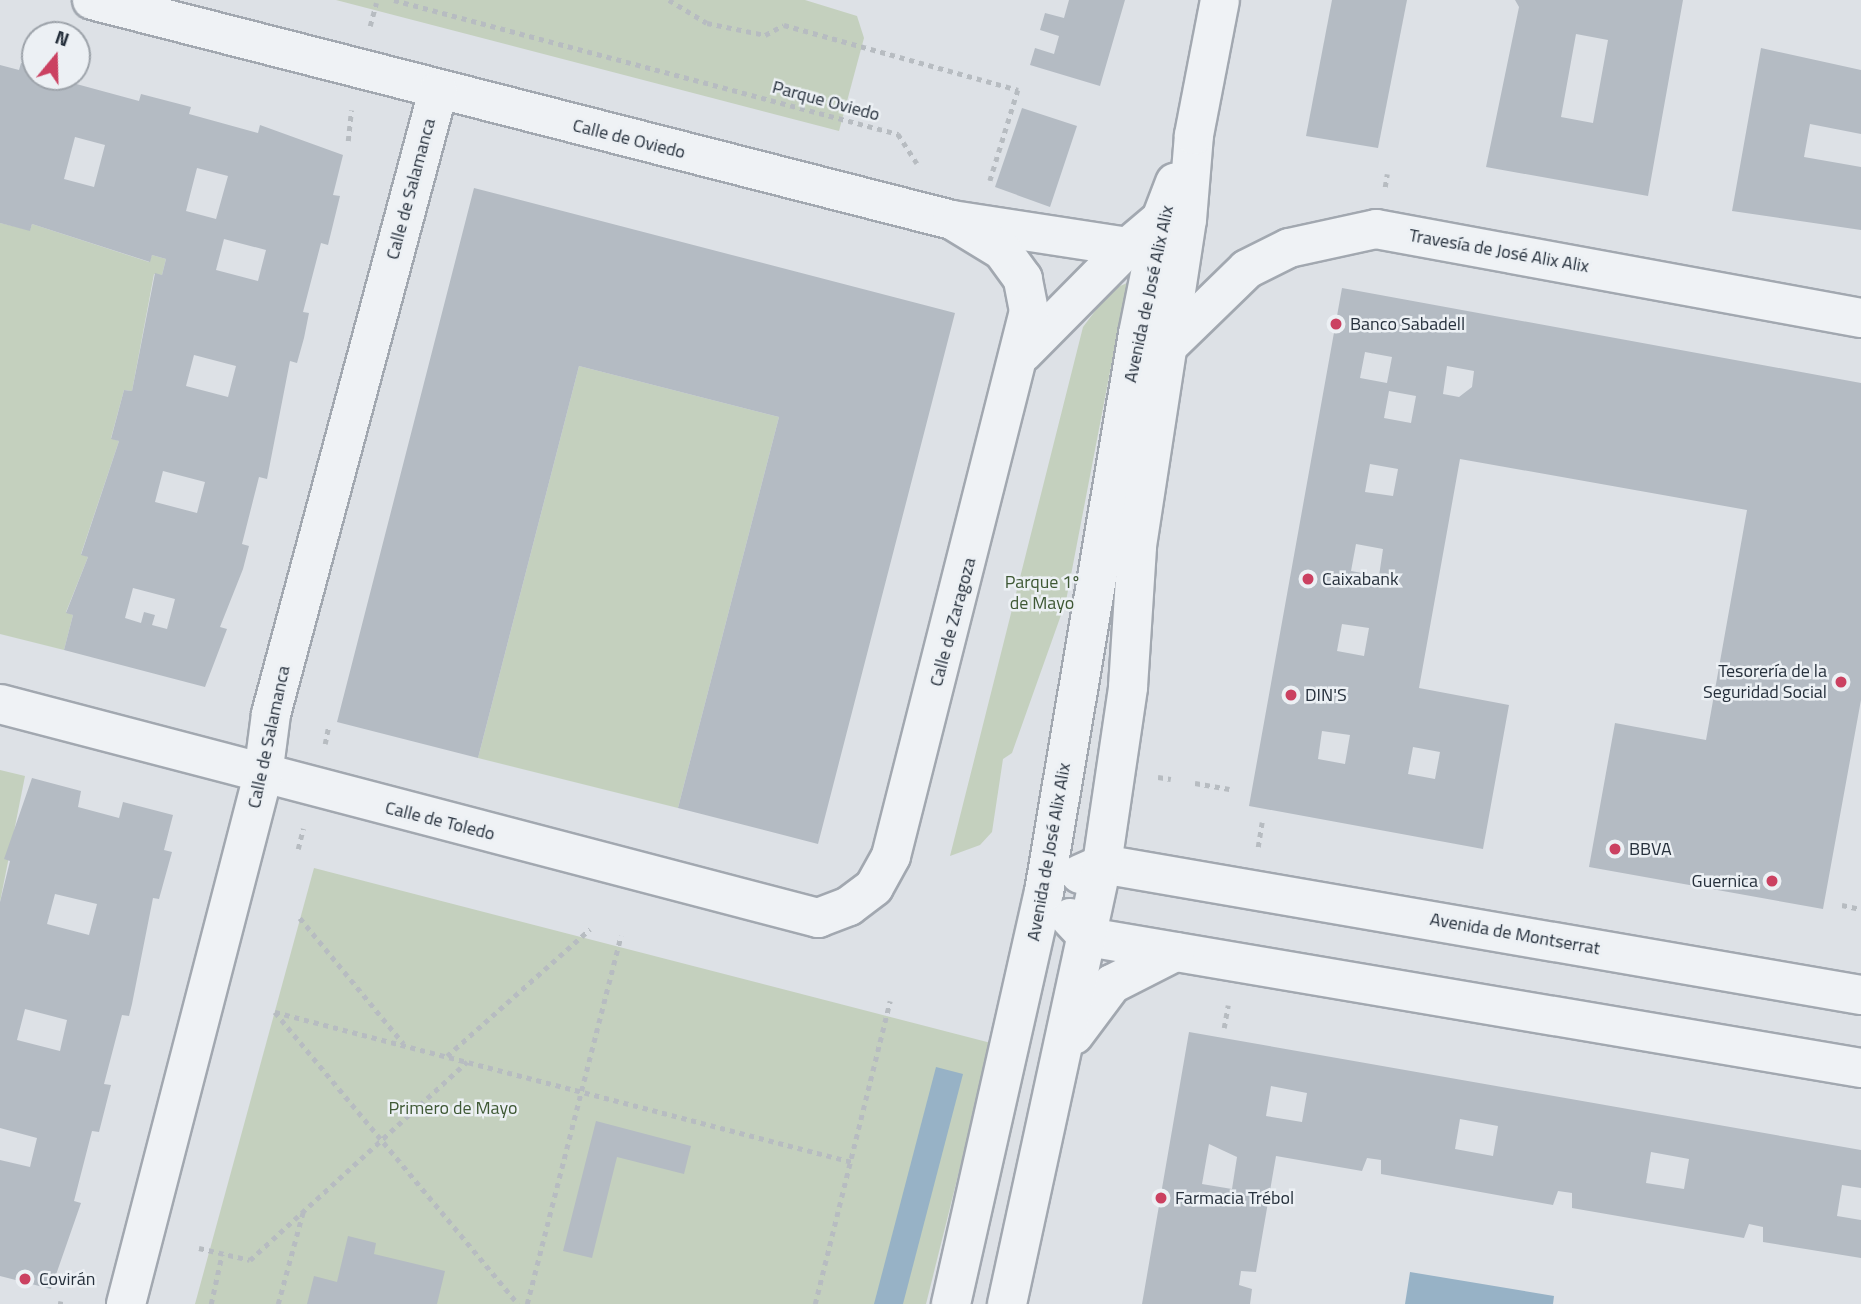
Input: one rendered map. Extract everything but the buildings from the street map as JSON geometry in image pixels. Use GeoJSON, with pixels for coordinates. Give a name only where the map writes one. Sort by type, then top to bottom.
{"type":"FeatureCollection","features":[{"type":"Feature","properties":{"kind":"street","name":"Calle de Oviedo"},"geometry":{"type":"LineString","coordinates":[[92,0],[438,91],[951,220],[1128,247]]}},
{"type":"Feature","properties":{"kind":"street"},"geometry":{"type":"LineString","coordinates":[[1194,135],[1220,0]]}},
{"type":"Feature","properties":{"kind":"street","name":"Calle de Salamanca"},"geometry":{"type":"LineString","coordinates":[[126,1304],[263,775],[271,714],[438,91]]}},
{"type":"Feature","properties":{"kind":"street","name":"Avenida de José Alix Alix"},"geometry":{"type":"LineString","coordinates":[[951,1304],[1044,892],[1161,219],[1194,135]]}},
{"type":"Feature","properties":{"kind":"street","name":"Avenida de José Alix Alix"},"geometry":{"type":"LineString","coordinates":[[1007,1304],[1102,864],[1113,792],[1137,546],[1170,344],[1194,135]]}},
{"type":"Feature","properties":{"kind":"street"},"geometry":{"type":"LineString","coordinates":[[1023,353],[1128,247],[1161,219]]}},
{"type":"Feature","properties":{"kind":"street","name":"Calle de Zaragoza"},"geometry":{"type":"LineString","coordinates":[[874,887],[891,856],[1023,353],[1029,311],[1023,279],[1003,251],[951,220]]}},
{"type":"Feature","properties":{"kind":"street","name":"Travesía de José Alix Alix"},"geometry":{"type":"LineString","coordinates":[[1170,344],[1247,269],[1289,248],[1376,229],[1861,318]]}},
{"type":"Feature","properties":{"kind":"street","name":"Calle de Toledo"},"geometry":{"type":"LineString","coordinates":[[0,704],[263,775],[818,918],[849,906],[874,887]]}},
{"type":"Feature","properties":{"kind":"street"},"geometry":{"type":"LineString","coordinates":[[1113,792],[1139,849],[1168,874]]}},
{"type":"Feature","properties":{"kind":"street"},"geometry":{"type":"LineString","coordinates":[[1102,864],[1044,892],[1088,937],[1861,1068]]}},
{"type":"Feature","properties":{"kind":"street","name":"Avenida de Montserrat"},"geometry":{"type":"LineString","coordinates":[[1102,864],[1861,995]]}},
{"type":"Feature","properties":{"kind":"street","name":"Avenida de José Alix Alix"},"geometry":{"type":"LineString","coordinates":[[1058,1072],[1086,1011],[1112,984],[1175,952]]}},
{"type":"Feature","properties":{"kind":"path","name":"Parque Oviedo"},"geometry":{"type":"LineString","coordinates":[[394,0],[898,134],[923,165]]}},
{"type":"Feature","properties":{"kind":"path"},"geometry":{"type":"LineString","coordinates":[[669,0],[707,23],[765,35],[784,25],[1018,90],[990,181],[978,179]]}},
{"type":"Feature","properties":{"kind":"path"},"geometry":{"type":"LineString","coordinates":[[1195,783],[1229,789]]}},
{"type":"Feature","properties":{"kind":"path"},"geometry":{"type":"LineString","coordinates":[[1842,905],[1861,909]]}},
{"type":"Feature","properties":{"kind":"path"},"geometry":{"type":"LineString","coordinates":[[300,918],[405,1045]]}},
{"type":"Feature","properties":{"kind":"path"},"geometry":{"type":"LineString","coordinates":[[446,1056],[590,929]]}},
{"type":"Feature","properties":{"kind":"path"},"geometry":{"type":"LineString","coordinates":[[527,1304],[621,936]]}},
{"type":"Feature","properties":{"kind":"path"},"geometry":{"type":"LineString","coordinates":[[815,1304],[890,1001]]}},
{"type":"Feature","properties":{"kind":"path"},"geometry":{"type":"LineString","coordinates":[[518,1304],[275,1012],[852,1162]]}},
{"type":"Feature","properties":{"kind":"path"},"geometry":{"type":"LineString","coordinates":[[199,1248],[250,1259],[468,1062]]}},
{"type":"Feature","properties":{"kind":"path"},"geometry":{"type":"LineString","coordinates":[[278,1304],[303,1211]]}},
{"type":"Feature","properties":{"kind":"path"},"geometry":{"type":"LineString","coordinates":[[211,1304],[222,1254]]}},
{"type":"Feature","properties":{"kind":"green space"},"geometry":{"type":"Polygon","coordinates":[[[336,0],[805,0],[857,16],[864,38],[839,131],[336,0]]]}},
{"type":"Feature","properties":{"kind":"green space"},"geometry":{"type":"Polygon","coordinates":[[[0,223],[30,230],[32,224],[149,262],[152,255],[166,259],[162,275],[154,274],[132,391],[124,390],[111,438],[119,441],[81,554],[88,557],[66,612],[73,615],[64,650],[0,634],[0,223]]]}},
{"type":"Feature","properties":{"kind":"green space","name":"Parque 1º de Mayo"},"geometry":{"type":"Polygon","coordinates":[[[1127,283],[1066,601],[1012,753],[1003,759],[992,832],[980,845],[950,856],[1083,327],[1111,290],[1127,283]]]}},
{"type":"Feature","properties":{"kind":"green space"},"geometry":{"type":"Polygon","coordinates":[[[579,366],[779,417],[678,808],[478,758],[579,366]]]}},
{"type":"Feature","properties":{"kind":"green space"},"geometry":{"type":"Polygon","coordinates":[[[0,770],[25,776],[0,902],[0,770]]]}},
{"type":"Feature","properties":{"kind":"green space","name":"Primero de Mayo"},"geometry":{"type":"Polygon","coordinates":[[[314,868],[991,1043],[926,1304],[195,1304],[314,868]]]}},
{"type":"Feature","properties":{"kind":"water"},"geometry":{"type":"Polygon","coordinates":[[[936,1067],[963,1074],[903,1304],[874,1304],[936,1067]]]}},
{"type":"Feature","properties":{"kind":"water"},"geometry":{"type":"Polygon","coordinates":[[[1410,1272],[1554,1296],[1553,1304],[1405,1304],[1410,1272]]]}},
{"type":"Feature","properties":{"kind":"place","name":"Banco Sabadell"},"geometry":{"type":"Point","coordinates":[1336,324]}},
{"type":"Feature","properties":{"kind":"place","name":"Caixabank"},"geometry":{"type":"Point","coordinates":[1308,579]}},
{"type":"Feature","properties":{"kind":"place","name":"Tesorería de la Seguridad Social"},"geometry":{"type":"Point","coordinates":[1841,682]}},
{"type":"Feature","properties":{"kind":"place","name":"DIN'S"},"geometry":{"type":"Point","coordinates":[1291,695]}},
{"type":"Feature","properties":{"kind":"place","name":"BBVA"},"geometry":{"type":"Point","coordinates":[1615,849]}},
{"type":"Feature","properties":{"kind":"place","name":"Guernica"},"geometry":{"type":"Point","coordinates":[1772,881]}},
{"type":"Feature","properties":{"kind":"place","name":"Farmacia Trébol"},"geometry":{"type":"Point","coordinates":[1161,1198]}},
{"type":"Feature","properties":{"kind":"place","name":"Covirán"},"geometry":{"type":"Point","coordinates":[25,1279]}}]}
